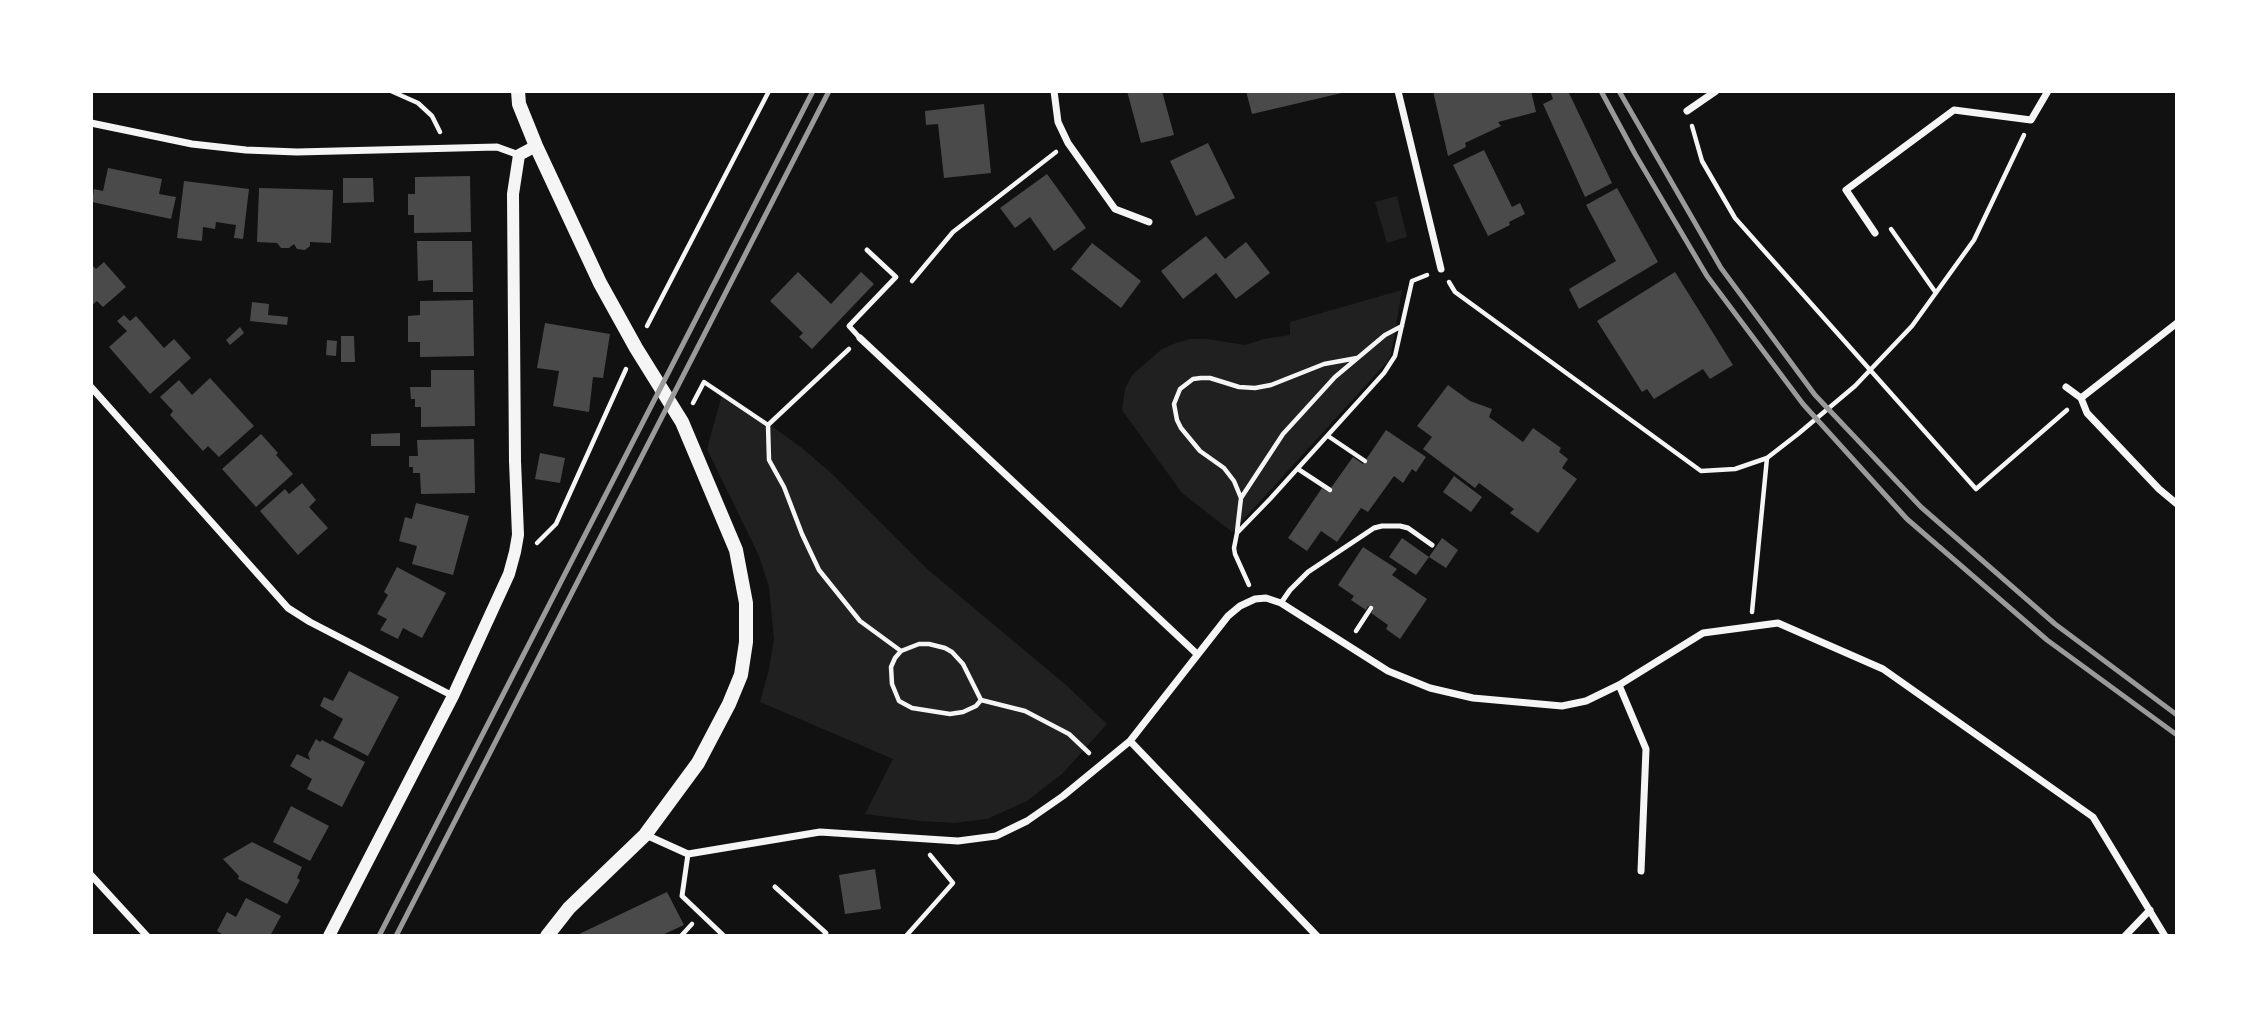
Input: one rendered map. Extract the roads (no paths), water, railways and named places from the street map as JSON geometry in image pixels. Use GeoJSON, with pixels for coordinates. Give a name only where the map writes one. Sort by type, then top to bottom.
{"type":"FeatureCollection","features":[{"type":"Feature","properties":{"kind":"main road"},"geometry":{"type":"LineString","coordinates":[[518,91],[519,104],[536,146],[600,283],[682,422],[736,550],[746,603],[746,642],[741,675],[698,762],[645,835],[569,908],[547,936]]}},
{"type":"Feature","properties":{"kind":"street"},"geometry":{"type":"LineString","coordinates":[[1054,91],[1058,122],[1068,143],[1115,209],[1149,222]]}},
{"type":"Feature","properties":{"kind":"street"},"geometry":{"type":"LineString","coordinates":[[1398,91],[1441,269]]}},
{"type":"Feature","properties":{"kind":"street"},"geometry":{"type":"LineString","coordinates":[[1687,111],[1716,91]]}},
{"type":"Feature","properties":{"kind":"street"},"geometry":{"type":"LineString","coordinates":[[1875,233],[1846,190],[1954,110],[2031,120],[2048,91]]}},
{"type":"Feature","properties":{"kind":"street"},"geometry":{"type":"LineString","coordinates":[[91,123],[192,144],[246,150],[297,152],[497,148],[519,155],[536,146]]}},
{"type":"Feature","properties":{"kind":"street"},"geometry":{"type":"LineString","coordinates":[[329,936],[453,696],[509,574],[517,543],[513,194],[519,155]]}},
{"type":"Feature","properties":{"kind":"street"},"geometry":{"type":"LineString","coordinates":[[2081,397],[2177,323]]}},
{"type":"Feature","properties":{"kind":"street"},"geometry":{"type":"LineString","coordinates":[[860,338],[1197,654]]}},
{"type":"Feature","properties":{"kind":"street"},"geometry":{"type":"LineString","coordinates":[[91,387],[288,608],[453,696]]}},
{"type":"Feature","properties":{"kind":"street"},"geometry":{"type":"LineString","coordinates":[[2066,387],[2081,397],[2087,413],[2159,489],[2177,504]]}},
{"type":"Feature","properties":{"kind":"street"},"geometry":{"type":"LineString","coordinates":[[645,835],[688,855],[820,832],[958,841],[996,836],[1027,821],[1063,796],[1130,741],[1227,616],[1255,599],[1266,598],[1281,603],[1388,671],[1430,688],[1473,698],[1562,706],[1586,701],[1619,685],[1703,633],[1778,624],[1883,669],[2093,817],[2165,936]]}},
{"type":"Feature","properties":{"kind":"street"},"geometry":{"type":"LineString","coordinates":[[1619,685],[1646,749],[1641,872]]}},
{"type":"Feature","properties":{"kind":"street"},"geometry":{"type":"LineString","coordinates":[[1130,741],[1317,936]]}},
{"type":"Feature","properties":{"kind":"street"},"geometry":{"type":"LineString","coordinates":[[91,875],[147,936]]}},
{"type":"Feature","properties":{"kind":"street"},"geometry":{"type":"LineString","coordinates":[[2125,936],[2150,910]]}},
{"type":"Feature","properties":{"kind":"lane"},"geometry":{"type":"LineString","coordinates":[[860,338],[849,326],[896,277],[867,250]]}},
{"type":"Feature","properties":{"kind":"lane"},"geometry":{"type":"LineString","coordinates":[[1281,603],[1308,572],[1374,528],[1408,528],[1432,545]]}},
{"type":"Feature","properties":{"kind":"lane"},"geometry":{"type":"LineString","coordinates":[[688,855],[682,896],[724,936]]}},
{"type":"Feature","properties":{"kind":"lane"},"geometry":{"type":"LineString","coordinates":[[775,887],[826,933],[824,936]]}},
{"type":"Feature","properties":{"kind":"railway"},"geometry":{"type":"LineString","coordinates":[[379,936],[813,91]]}},
{"type":"Feature","properties":{"kind":"railway"},"geometry":{"type":"LineString","coordinates":[[396,936],[829,91]]}},
{"type":"Feature","properties":{"kind":"railway"},"geometry":{"type":"LineString","coordinates":[[1601,91],[1707,276],[1803,404],[1907,519],[2047,640],[2177,735]]}},
{"type":"Feature","properties":{"kind":"railway"},"geometry":{"type":"LineString","coordinates":[[1619,91],[1721,268],[1815,395],[1921,507],[2055,624],[2177,715]]}}]}
